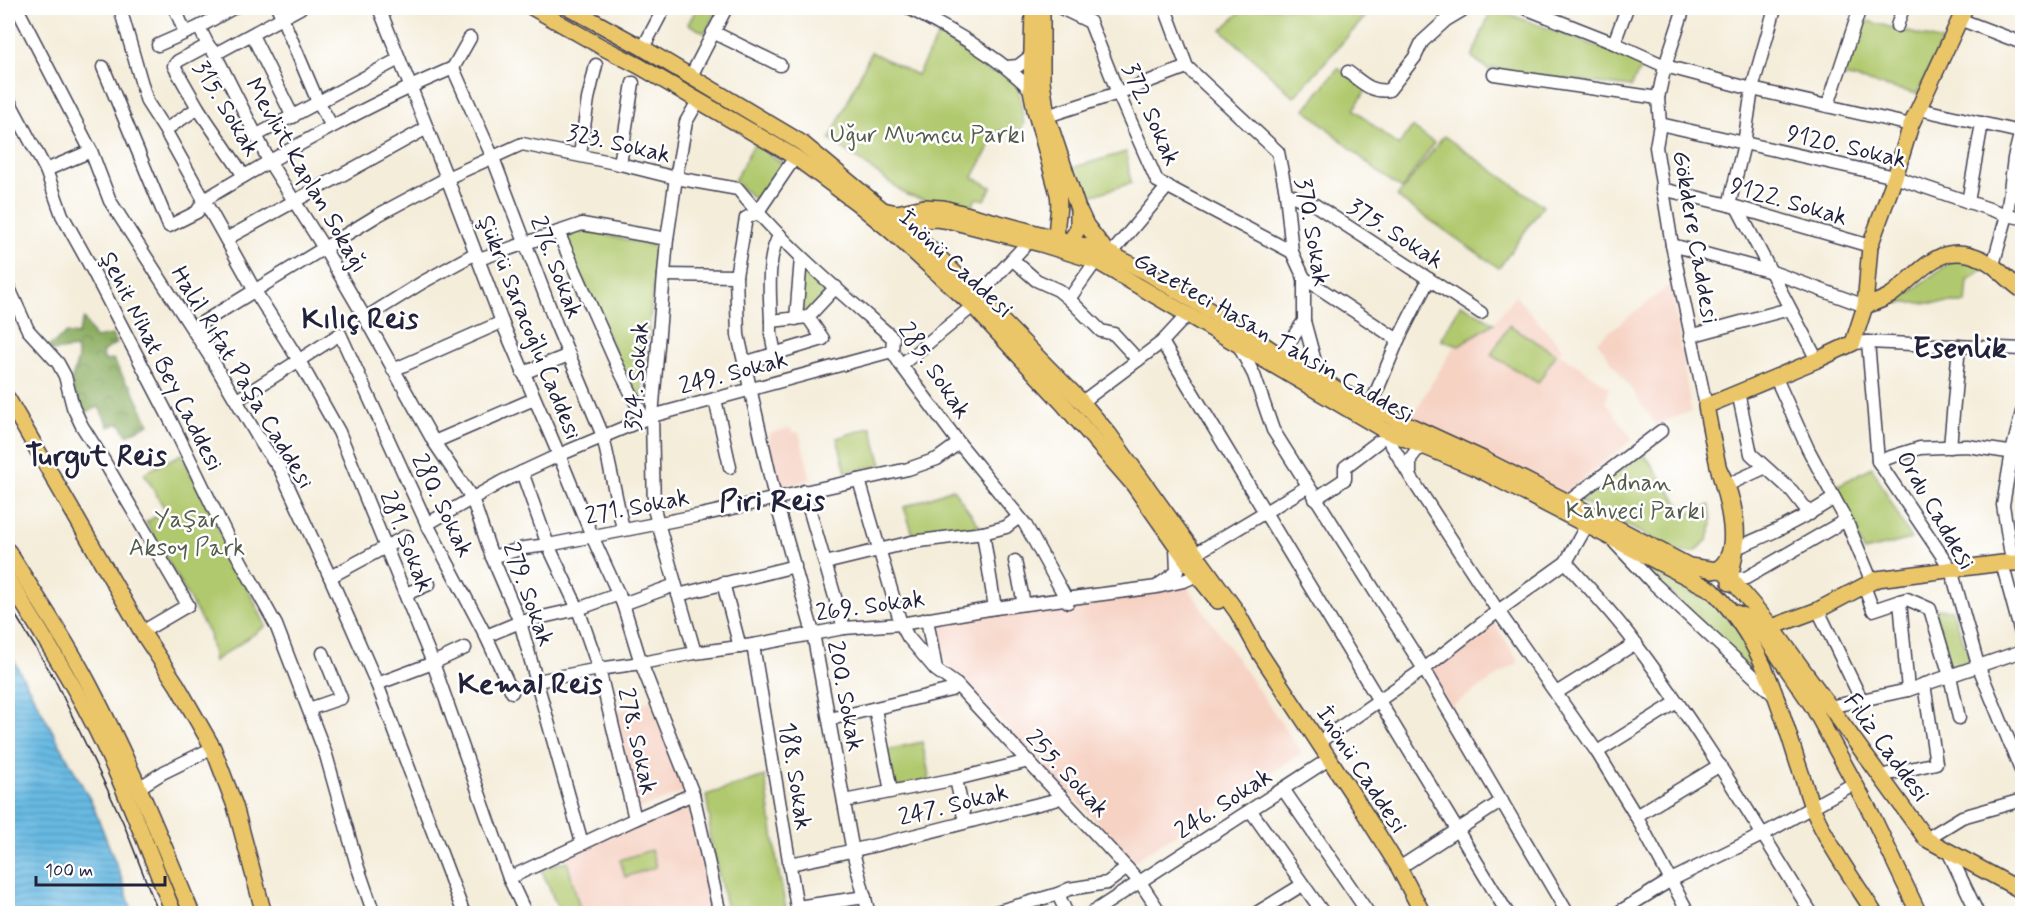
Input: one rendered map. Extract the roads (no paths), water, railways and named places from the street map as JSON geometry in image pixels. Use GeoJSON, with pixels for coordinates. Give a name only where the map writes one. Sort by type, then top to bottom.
{"type":"FeatureCollection","features":[{"type":"Feature","properties":{"kind":"main road","name":"İnönü Caddesi"},"geometry":{"type":"LineString","coordinates":[[533,8],[639,66],[795,157],[857,203],[898,227],[936,254],[1133,484],[1176,545],[1202,573],[1259,652],[1318,742],[1399,868],[1423,914]]}},
{"type":"Feature","properties":{"kind":"main road","name":"İnönü Caddesi"},"geometry":{"type":"LineString","coordinates":[[570,8],[691,76],[802,144],[883,210],[975,302],[1082,402],[1109,434],[1196,554],[1202,573]]}},
{"type":"Feature","properties":{"kind":"main road"},"geometry":{"type":"LineString","coordinates":[[1033,8],[1031,90],[1060,205],[1052,238]]}},
{"type":"Feature","properties":{"kind":"main road"},"geometry":{"type":"LineString","coordinates":[[1042,8],[1042,81],[1047,117],[1078,209],[1104,256]]}},
{"type":"Feature","properties":{"kind":"main road","name":"Ordu Caddesi"},"geometry":{"type":"LineString","coordinates":[[1861,343],[1870,246],[1911,125],[1962,13]]}},
{"type":"Feature","properties":{"kind":"main road","name":"Gazeteci Hasan Tahsin Caddesi"},"geometry":{"type":"LineString","coordinates":[[883,210],[897,213],[924,207],[943,208],[1052,238],[1104,256],[1166,284],[1247,333],[1280,356],[1370,407],[1568,501],[1680,562],[1724,574]]}},
{"type":"Feature","properties":{"kind":"main road"},"geometry":{"type":"LineString","coordinates":[[1052,238],[1078,229],[1078,209]]}},
{"type":"Feature","properties":{"kind":"main road"},"geometry":{"type":"LineString","coordinates":[[898,227],[911,211]]}},
{"type":"Feature","properties":{"kind":"main road","name":"Gazeteci Hasan Tahsin Caddesi"},"geometry":{"type":"LineString","coordinates":[[898,227],[921,220],[936,219],[1052,238]]}},
{"type":"Feature","properties":{"kind":"main road"},"geometry":{"type":"LineString","coordinates":[[936,254],[932,242],[933,232],[940,225],[951,221]]}},
{"type":"Feature","properties":{"kind":"main road"},"geometry":{"type":"LineString","coordinates":[[1865,306],[1888,297],[1938,256],[1955,251],[1980,257],[1993,264],[2022,290]]}},
{"type":"Feature","properties":{"kind":"main road","name":"Gazeteci Hasan Tahsin Caddesi"},"geometry":{"type":"LineString","coordinates":[[1104,256],[1188,314],[1380,435],[1427,447],[1478,469],[1712,590],[1733,612],[1757,649],[1777,698],[1812,806],[1826,837],[1875,914]]}},
{"type":"Feature","properties":{"kind":"main road"},"geometry":{"type":"LineString","coordinates":[[1706,406],[1775,376],[1861,343]]}},
{"type":"Feature","properties":{"kind":"main road"},"geometry":{"type":"LineString","coordinates":[[8,399],[142,632],[177,685],[213,748],[235,806],[264,914]]}},
{"type":"Feature","properties":{"kind":"main road","name":"Gökdere Caddesi"},"geometry":{"type":"LineString","coordinates":[[1706,406],[1728,505],[1733,549]]}},
{"type":"Feature","properties":{"kind":"main road","name":"Gökdere Caddesi"},"geometry":{"type":"LineString","coordinates":[[1719,469],[1727,485],[1736,521],[1733,549],[1724,574]]}},
{"type":"Feature","properties":{"kind":"main road"},"geometry":{"type":"LineString","coordinates":[[1698,567],[1716,561],[1733,549]]}},
{"type":"Feature","properties":{"kind":"main road"},"geometry":{"type":"LineString","coordinates":[[8,551],[88,682],[140,787],[192,914]]}},
{"type":"Feature","properties":{"kind":"main road"},"geometry":{"type":"LineString","coordinates":[[1733,612],[1772,627],[1818,610],[1877,579],[2012,563]]}},
{"type":"Feature","properties":{"kind":"main road"},"geometry":{"type":"LineString","coordinates":[[1712,590],[1719,592],[1726,590],[1724,574]]}},
{"type":"Feature","properties":{"kind":"main road"},"geometry":{"type":"LineString","coordinates":[[1724,574],[1745,611],[1753,619],[1814,707],[1855,783],[1919,914]]}},
{"type":"Feature","properties":{"kind":"main road","name":"Filiz Caddesi"},"geometry":{"type":"LineString","coordinates":[[1724,574],[1772,627],[1926,839],[2022,891]]}},
{"type":"Feature","properties":{"kind":"main road"},"geometry":{"type":"LineString","coordinates":[[8,579],[75,689],[96,731],[135,817],[174,914]]}},
{"type":"Feature","properties":{"kind":"street","name":"Halil Rıfat Paşa Caddesi"},"geometry":{"type":"LineString","coordinates":[[17,8],[91,151],[110,201],[211,358],[262,444],[280,469],[376,684],[464,914]]}},
{"type":"Feature","properties":{"kind":"street","name":"281. Sokak"},"geometry":{"type":"LineString","coordinates":[[120,8],[147,102],[339,432],[433,663],[509,878],[526,914]]}},
{"type":"Feature","properties":{"kind":"street"},"geometry":{"type":"LineString","coordinates":[[175,8],[185,33]]}},
{"type":"Feature","properties":{"kind":"street"},"geometry":{"type":"LineString","coordinates":[[158,45],[199,27],[233,8]]}},
{"type":"Feature","properties":{"kind":"street"},"geometry":{"type":"LineString","coordinates":[[211,50],[252,35],[280,13],[300,8]]}},
{"type":"Feature","properties":{"kind":"street","name":"Şükrü Saracoğlu Caddesi"},"geometry":{"type":"LineString","coordinates":[[379,8],[502,322],[621,599],[641,663],[693,794],[720,914]]}},
{"type":"Feature","properties":{"kind":"street"},"geometry":{"type":"LineString","coordinates":[[643,48],[664,8]]}},
{"type":"Feature","properties":{"kind":"street"},"geometry":{"type":"LineString","coordinates":[[691,76],[726,8]]}},
{"type":"Feature","properties":{"kind":"street"},"geometry":{"type":"LineString","coordinates":[[909,8],[945,27],[1007,67],[1031,90]]}},
{"type":"Feature","properties":{"kind":"street","name":"372. Sokak"},"geometry":{"type":"LineString","coordinates":[[1060,8],[1090,22],[1157,181],[1292,252]]}},
{"type":"Feature","properties":{"kind":"street","name":"370. Sokak"},"geometry":{"type":"LineString","coordinates":[[1165,8],[1187,67],[1278,152],[1286,193],[1292,252],[1304,278],[1304,321],[1280,356]]}},
{"type":"Feature","properties":{"kind":"street"},"geometry":{"type":"LineString","coordinates":[[1348,72],[1375,95],[1389,90],[1415,57],[1422,42],[1446,20],[1466,8]]}},
{"type":"Feature","properties":{"kind":"street"},"geometry":{"type":"LineString","coordinates":[[1525,8],[1665,66],[1752,89],[1911,125]]}},
{"type":"Feature","properties":{"kind":"street"},"geometry":{"type":"LineString","coordinates":[[1614,43],[1627,8]]}},
{"type":"Feature","properties":{"kind":"street","name":"Gökdere Caddesi"},"geometry":{"type":"LineString","coordinates":[[1684,8],[1665,66],[1658,98],[1660,124],[1656,147],[1672,245],[1706,406]]}},
{"type":"Feature","properties":{"kind":"street"},"geometry":{"type":"LineString","coordinates":[[1775,8],[1752,89],[1734,207],[1772,272],[1817,360]]}},
{"type":"Feature","properties":{"kind":"street"},"geometry":{"type":"LineString","coordinates":[[1828,105],[1860,8]]}},
{"type":"Feature","properties":{"kind":"street"},"geometry":{"type":"LineString","coordinates":[[1897,26],[1903,8]]}},
{"type":"Feature","properties":{"kind":"street"},"geometry":{"type":"LineString","coordinates":[[280,13],[318,102],[332,126]]}},
{"type":"Feature","properties":{"kind":"street"},"geometry":{"type":"LineString","coordinates":[[1962,13],[2022,43]]}},
{"type":"Feature","properties":{"kind":"street","name":"Mevlüt Kaplan Sokağı"},"geometry":{"type":"LineString","coordinates":[[199,27],[270,163],[324,248],[434,442],[472,498]]}},
{"type":"Feature","properties":{"kind":"street"},"geometry":{"type":"LineString","coordinates":[[713,32],[780,65]]}},
{"type":"Feature","properties":{"kind":"street"},"geometry":{"type":"LineString","coordinates":[[252,35],[293,117]]}},
{"type":"Feature","properties":{"kind":"street"},"geometry":{"type":"LineString","coordinates":[[103,67],[169,226],[197,212],[205,202],[244,176],[332,126],[453,68],[470,38]]}},
{"type":"Feature","properties":{"kind":"street","name":"315. Sokak"},"geometry":{"type":"LineString","coordinates":[[211,50],[178,61],[174,66],[198,108],[244,176]]}},
{"type":"Feature","properties":{"kind":"street"},"geometry":{"type":"LineString","coordinates":[[1007,67],[1018,66],[1031,56]]}},
{"type":"Feature","properties":{"kind":"street"},"geometry":{"type":"LineString","coordinates":[[257,135],[399,59]]}},
{"type":"Feature","properties":{"kind":"street"},"geometry":{"type":"LineString","coordinates":[[580,155],[588,99],[596,65]]}},
{"type":"Feature","properties":{"kind":"street"},"geometry":{"type":"LineString","coordinates":[[1047,117],[1187,67]]}},
{"type":"Feature","properties":{"kind":"street","name":"276. Sokak"},"geometry":{"type":"LineString","coordinates":[[453,68],[493,158],[569,355],[603,436],[623,529]]}},
{"type":"Feature","properties":{"kind":"street"},"geometry":{"type":"LineString","coordinates":[[1494,74],[1658,98]]}},
{"type":"Feature","properties":{"kind":"street"},"geometry":{"type":"LineString","coordinates":[[620,164],[633,83]]}},
{"type":"Feature","properties":{"kind":"street","name":"Şehit Nihat Bey Caddesi"},"geometry":{"type":"LineString","coordinates":[[8,99],[11,115],[46,170],[63,215],[172,423],[229,540],[276,625],[330,770],[357,865],[374,914]]}},
{"type":"Feature","properties":{"kind":"street","name":"324. Sokak"},"geometry":{"type":"LineString","coordinates":[[695,653],[657,524],[653,499],[648,418],[659,350],[664,275],[676,178],[686,122],[698,101]]}},
{"type":"Feature","properties":{"kind":"street"},"geometry":{"type":"LineString","coordinates":[[171,126],[198,108]]}},
{"type":"Feature","properties":{"kind":"street"},"geometry":{"type":"LineString","coordinates":[[1919,109],[2021,129],[2018,159],[2007,215],[1993,264]]}},
{"type":"Feature","properties":{"kind":"street"},"geometry":{"type":"LineString","coordinates":[[1968,202],[1982,123]]}},
{"type":"Feature","properties":{"kind":"street","name":"9120. Sokak"},"geometry":{"type":"LineString","coordinates":[[1660,124],[1895,177],[2022,218]]}},
{"type":"Feature","properties":{"kind":"street"},"geometry":{"type":"LineString","coordinates":[[226,239],[427,128]]}},
{"type":"Feature","properties":{"kind":"street","name":"323. Sokak"},"geometry":{"type":"LineString","coordinates":[[211,358],[200,324],[378,215],[447,178],[522,144],[676,178],[738,189]]}},
{"type":"Feature","properties":{"kind":"street"},"geometry":{"type":"LineString","coordinates":[[46,170],[91,151]]}},
{"type":"Feature","properties":{"kind":"street"},"geometry":{"type":"LineString","coordinates":[[757,213],[795,157]]}},
{"type":"Feature","properties":{"kind":"street"},"geometry":{"type":"LineString","coordinates":[[1069,299],[1167,186]]}},
{"type":"Feature","properties":{"kind":"street","name":"285. Sokak"},"geometry":{"type":"LineString","coordinates":[[738,189],[757,213],[801,258],[893,338],[892,351],[901,365],[959,443],[1019,517],[1067,600]]}},
{"type":"Feature","properties":{"kind":"street","name":"9122. Sokak"},"geometry":{"type":"LineString","coordinates":[[1662,189],[1870,246]]}},
{"type":"Feature","properties":{"kind":"street","name":"375. Sokak"},"geometry":{"type":"LineString","coordinates":[[1286,193],[1315,205],[1482,313]]}},
{"type":"Feature","properties":{"kind":"street","name":"200. Sokak"},"geometry":{"type":"LineString","coordinates":[[757,213],[746,218],[736,276],[738,335],[775,498],[813,633],[854,852],[869,914]]}},
{"type":"Feature","properties":{"kind":"street"},"geometry":{"type":"LineString","coordinates":[[365,318],[423,282],[478,256],[582,224],[668,239]]}},
{"type":"Feature","properties":{"kind":"street"},"geometry":{"type":"LineString","coordinates":[[558,232],[617,365],[648,418]]}},
{"type":"Feature","properties":{"kind":"street"},"geometry":{"type":"LineString","coordinates":[[776,354],[771,334],[770,295],[773,245],[780,235]]}},
{"type":"Feature","properties":{"kind":"street"},"geometry":{"type":"LineString","coordinates":[[901,365],[975,302],[1013,260],[1052,238]]}},
{"type":"Feature","properties":{"kind":"street"},"geometry":{"type":"LineString","coordinates":[[1672,245],[1772,272],[1865,306]]}},
{"type":"Feature","properties":{"kind":"street"},"geometry":{"type":"LineString","coordinates":[[744,363],[823,339],[802,318],[801,258]]}},
{"type":"Feature","properties":{"kind":"street"},"geometry":{"type":"LineString","coordinates":[[1013,260],[1036,280],[1058,290],[1101,331],[1114,334],[1138,360]]}},
{"type":"Feature","properties":{"kind":"street"},"geometry":{"type":"LineString","coordinates":[[664,275],[736,276]]}},
{"type":"Feature","properties":{"kind":"street"},"geometry":{"type":"LineString","coordinates":[[1304,278],[1398,340]]}},
{"type":"Feature","properties":{"kind":"street"},"geometry":{"type":"LineString","coordinates":[[1370,407],[1398,340],[1428,279]]}},
{"type":"Feature","properties":{"kind":"street"},"geometry":{"type":"LineString","coordinates":[[8,286],[28,330],[58,363],[65,376],[73,408],[82,426],[188,605],[142,632]]}},
{"type":"Feature","properties":{"kind":"street"},"geometry":{"type":"LineString","coordinates":[[771,321],[802,318],[836,287]]}},
{"type":"Feature","properties":{"kind":"street"},"geometry":{"type":"LineString","coordinates":[[1690,336],[1789,309]]}},
{"type":"Feature","properties":{"kind":"street"},"geometry":{"type":"LineString","coordinates":[[1082,402],[1162,342],[1188,314]]}},
{"type":"Feature","properties":{"kind":"street"},"geometry":{"type":"LineString","coordinates":[[1304,321],[1320,380]]}},
{"type":"Feature","properties":{"kind":"street"},"geometry":{"type":"LineString","coordinates":[[393,370],[502,322]]}},
{"type":"Feature","properties":{"kind":"street","name":"280. Sokak"},"geometry":{"type":"LineString","coordinates":[[298,359],[340,334],[427,524],[486,636],[512,692]]}},
{"type":"Feature","properties":{"kind":"street"},"geometry":{"type":"LineString","coordinates":[[1162,342],[1508,914]]}},
{"type":"Feature","properties":{"kind":"street"},"geometry":{"type":"LineString","coordinates":[[1861,343],[2022,349]]}},
{"type":"Feature","properties":{"kind":"street","name":"Ordu Caddesi"},"geometry":{"type":"LineString","coordinates":[[1861,343],[1878,461],[1951,569],[1978,665],[2022,773]]}},
{"type":"Feature","properties":{"kind":"street"},"geometry":{"type":"LineString","coordinates":[[1239,346],[1254,375],[1273,430],[1424,669],[1568,914]]}},
{"type":"Feature","properties":{"kind":"street"},"geometry":{"type":"LineString","coordinates":[[1950,447],[1959,346]]}},
{"type":"Feature","properties":{"kind":"street","name":"249. Sokak"},"geometry":{"type":"LineString","coordinates":[[427,524],[522,472],[648,418],[892,351]]}},
{"type":"Feature","properties":{"kind":"street"},"geometry":{"type":"LineString","coordinates":[[524,373],[569,355]]}},
{"type":"Feature","properties":{"kind":"street"},"geometry":{"type":"LineString","coordinates":[[237,400],[298,359]]}},
{"type":"Feature","properties":{"kind":"street"},"geometry":{"type":"LineString","coordinates":[[1775,376],[1808,449],[1846,520],[1868,584],[1873,610],[1907,599],[1930,609],[1950,676],[1959,718]]}},
{"type":"Feature","properties":{"kind":"street"},"geometry":{"type":"LineString","coordinates":[[1738,393],[1751,454],[1792,491],[1810,514]]}},
{"type":"Feature","properties":{"kind":"street"},"geometry":{"type":"LineString","coordinates":[[434,442],[534,399]]}},
{"type":"Feature","properties":{"kind":"street"},"geometry":{"type":"LineString","coordinates":[[715,399],[730,467]]}},
{"type":"Feature","properties":{"kind":"street"},"geometry":{"type":"LineString","coordinates":[[2022,412],[2017,453],[2003,505],[2022,637]]}},
{"type":"Feature","properties":{"kind":"street"},"geometry":{"type":"LineString","coordinates":[[1568,501],[1661,431]]}},
{"type":"Feature","properties":{"kind":"street"},"geometry":{"type":"LineString","coordinates":[[1315,499],[1344,478],[1345,467],[1380,435],[1410,476],[1498,611],[1597,752],[1636,816],[1689,914]]}},
{"type":"Feature","properties":{"kind":"street","name":"271. Sokak"},"geometry":{"type":"LineString","coordinates":[[492,557],[524,548],[657,524],[908,469],[936,459],[959,443]]}},
{"type":"Feature","properties":{"kind":"street"},"geometry":{"type":"LineString","coordinates":[[1878,461],[1920,448],[1967,446],[2017,453]]}},
{"type":"Feature","properties":{"kind":"street"},"geometry":{"type":"LineString","coordinates":[[1410,476],[1410,459],[1417,450],[1427,447]]}},
{"type":"Feature","properties":{"kind":"street"},"geometry":{"type":"LineString","coordinates":[[1727,485],[1764,468]]}},
{"type":"Feature","properties":{"kind":"street","name":"278. Sokak"},"geometry":{"type":"LineString","coordinates":[[522,472],[548,545],[578,609],[599,669],[635,819]]}},
{"type":"Feature","properties":{"kind":"street"},"geometry":{"type":"LineString","coordinates":[[860,480],[901,624]]}},
{"type":"Feature","properties":{"kind":"street"},"geometry":{"type":"LineString","coordinates":[[1196,554],[1307,487]]}},
{"type":"Feature","properties":{"kind":"street"},"geometry":{"type":"LineString","coordinates":[[804,491],[844,628]]}},
{"type":"Feature","properties":{"kind":"street","name":"279. Sokak"},"geometry":{"type":"LineString","coordinates":[[472,498],[492,557],[520,622],[582,843]]}},
{"type":"Feature","properties":{"kind":"street"},"geometry":{"type":"LineString","coordinates":[[1733,549],[1774,533],[1834,498]]}},
{"type":"Feature","properties":{"kind":"street"},"geometry":{"type":"LineString","coordinates":[[825,563],[912,542],[1006,527],[1019,517]]}},
{"type":"Feature","properties":{"kind":"street"},"geometry":{"type":"LineString","coordinates":[[1724,574],[1746,578],[1846,520]]}},
{"type":"Feature","properties":{"kind":"street"},"geometry":{"type":"LineString","coordinates":[[1318,742],[1424,669],[1566,562],[1587,525]]}},
{"type":"Feature","properties":{"kind":"street"},"geometry":{"type":"LineString","coordinates":[[983,532],[995,608]]}},
{"type":"Feature","properties":{"kind":"street"},"geometry":{"type":"LineString","coordinates":[[330,577],[406,536]]}},
{"type":"Feature","properties":{"kind":"street"},"geometry":{"type":"LineString","coordinates":[[1610,538],[1650,580],[1777,698]]}},
{"type":"Feature","properties":{"kind":"street"},"geometry":{"type":"LineString","coordinates":[[1156,587],[1177,572],[1176,545]]}},
{"type":"Feature","properties":{"kind":"street"},"geometry":{"type":"LineString","coordinates":[[1015,561],[1024,604]]}},
{"type":"Feature","properties":{"kind":"street"},"geometry":{"type":"LineString","coordinates":[[1566,562],[1636,643],[1720,765],[1812,914]]}},
{"type":"Feature","properties":{"kind":"street"},"geometry":{"type":"LineString","coordinates":[[486,636],[520,622],[621,599],[723,583],[795,566]]}},
{"type":"Feature","properties":{"kind":"street","name":"269. Sokak"},"geometry":{"type":"LineString","coordinates":[[537,681],[844,628],[901,624],[995,608],[1156,587],[1184,581],[1202,573]]}},
{"type":"Feature","properties":{"kind":"street"},"geometry":{"type":"LineString","coordinates":[[723,583],[740,647]]}},
{"type":"Feature","properties":{"kind":"street"},"geometry":{"type":"LineString","coordinates":[[406,594],[429,584]]}},
{"type":"Feature","properties":{"kind":"street"},"geometry":{"type":"LineString","coordinates":[[1900,601],[1908,690]]}},
{"type":"Feature","properties":{"kind":"street"},"geometry":{"type":"LineString","coordinates":[[1818,610],[1861,699]]}},
{"type":"Feature","properties":{"kind":"street"},"geometry":{"type":"LineString","coordinates":[[927,619],[936,670]]}},
{"type":"Feature","properties":{"kind":"street","name":"255. Sokak"},"geometry":{"type":"LineString","coordinates":[[901,624],[908,637],[936,670],[957,685],[1140,882],[1161,914]]}},
{"type":"Feature","properties":{"kind":"street"},"geometry":{"type":"LineString","coordinates":[[1556,693],[1636,643]]}},
{"type":"Feature","properties":{"kind":"street","name":"188. Sokak"},"geometry":{"type":"LineString","coordinates":[[753,645],[798,910]]}},
{"type":"Feature","properties":{"kind":"street"},"geometry":{"type":"LineString","coordinates":[[376,684],[433,663],[465,648]]}},
{"type":"Feature","properties":{"kind":"street"},"geometry":{"type":"LineString","coordinates":[[1829,707],[1908,690],[2022,651]]}},
{"type":"Feature","properties":{"kind":"street"},"geometry":{"type":"LineString","coordinates":[[309,709],[341,698],[323,653]]}},
{"type":"Feature","properties":{"kind":"street"},"geometry":{"type":"LineString","coordinates":[[1880,776],[1936,763],[1924,684]]}},
{"type":"Feature","properties":{"kind":"street"},"geometry":{"type":"LineString","coordinates":[[830,719],[951,690],[957,685]]}},
{"type":"Feature","properties":{"kind":"street"},"geometry":{"type":"LineString","coordinates":[[1597,752],[1677,702]]}},
{"type":"Feature","properties":{"kind":"street"},"geometry":{"type":"LineString","coordinates":[[875,709],[891,791]]}},
{"type":"Feature","properties":{"kind":"street"},"geometry":{"type":"LineString","coordinates":[[140,787],[164,772],[213,748]]}},
{"type":"Feature","properties":{"kind":"street","name":"246. Sokak"},"geometry":{"type":"LineString","coordinates":[[1090,914],[1329,759]]}},
{"type":"Feature","properties":{"kind":"street"},"geometry":{"type":"LineString","coordinates":[[844,801],[956,779],[1029,761]]}},
{"type":"Feature","properties":{"kind":"street"},"geometry":{"type":"LineString","coordinates":[[1636,816],[1720,765]]}},
{"type":"Feature","properties":{"kind":"street"},"geometry":{"type":"LineString","coordinates":[[956,779],[965,822]]}},
{"type":"Feature","properties":{"kind":"street"},"geometry":{"type":"LineString","coordinates":[[1616,914],[1671,880],[1762,835],[1855,783]]}},
{"type":"Feature","properties":{"kind":"street"},"geometry":{"type":"LineString","coordinates":[[1283,789],[1369,914]]}},
{"type":"Feature","properties":{"kind":"street"},"geometry":{"type":"LineString","coordinates":[[509,878],[693,794]]}},
{"type":"Feature","properties":{"kind":"street","name":"247. Sokak"},"geometry":{"type":"LineString","coordinates":[[789,864],[854,852],[1055,800],[1061,796]]}},
{"type":"Feature","properties":{"kind":"street"},"geometry":{"type":"LineString","coordinates":[[1926,839],[1962,817],[2022,800]]}},
{"type":"Feature","properties":{"kind":"street"},"geometry":{"type":"LineString","coordinates":[[1399,868],[1502,801]]}},
{"type":"Feature","properties":{"kind":"street"},"geometry":{"type":"LineString","coordinates":[[1251,811],[1324,914]]}},
{"type":"Feature","properties":{"kind":"street"},"geometry":{"type":"LineString","coordinates":[[1948,851],[1978,914]]}},
{"type":"Feature","properties":{"kind":"street"},"geometry":{"type":"LineString","coordinates":[[989,914],[1069,889],[1107,883],[1127,868]]}},
{"type":"Feature","properties":{"kind":"street"},"geometry":{"type":"LineString","coordinates":[[1255,914],[1302,885]]}},
{"type":"Feature","properties":{"kind":"street"},"geometry":{"type":"LineString","coordinates":[[1058,894],[1067,914]]}},
{"type":"Feature","properties":{"kind":"street"},"geometry":{"type":"LineString","coordinates":[[798,910],[865,897]]}},
{"type":"Feature","properties":{"kind":"water"},"geometry":{"type":"Polygon","coordinates":[[[8,650],[92,803],[133,913],[8,913],[8,650]]]}},
{"type":"Feature","properties":{"kind":"tram line"},"geometry":{"type":"LineString","coordinates":[[8,603],[54,678],[123,822],[159,914]]}},
{"type":"Feature","properties":{"kind":"district","name":"Kılıç Reis"},"geometry":{"type":"Point","coordinates":[360,318]}},
{"type":"Feature","properties":{"kind":"district","name":"Esenlik"},"geometry":{"type":"Point","coordinates":[1960,347]}},
{"type":"Feature","properties":{"kind":"district","name":"Turgut Reis"},"geometry":{"type":"Point","coordinates":[96,455]}},
{"type":"Feature","properties":{"kind":"district","name":"Piri Reis"},"geometry":{"type":"Point","coordinates":[772,500]}},
{"type":"Feature","properties":{"kind":"district","name":"Kemal Reis"},"geometry":{"type":"Point","coordinates":[530,683]}},
{"type":"Feature","properties":{"kind":"park label","name":"Uğur Mumcu Parkı"},"geometry":{"type":"Point","coordinates":[928,134]}},
{"type":"Feature","properties":{"kind":"park label","name":"Adnan Kahveci Parkı"},"geometry":{"type":"Point","coordinates":[1636,496]}},
{"type":"Feature","properties":{"kind":"park label","name":"Yaşar Aksoy Park"},"geometry":{"type":"Point","coordinates":[187,533]}}]}
